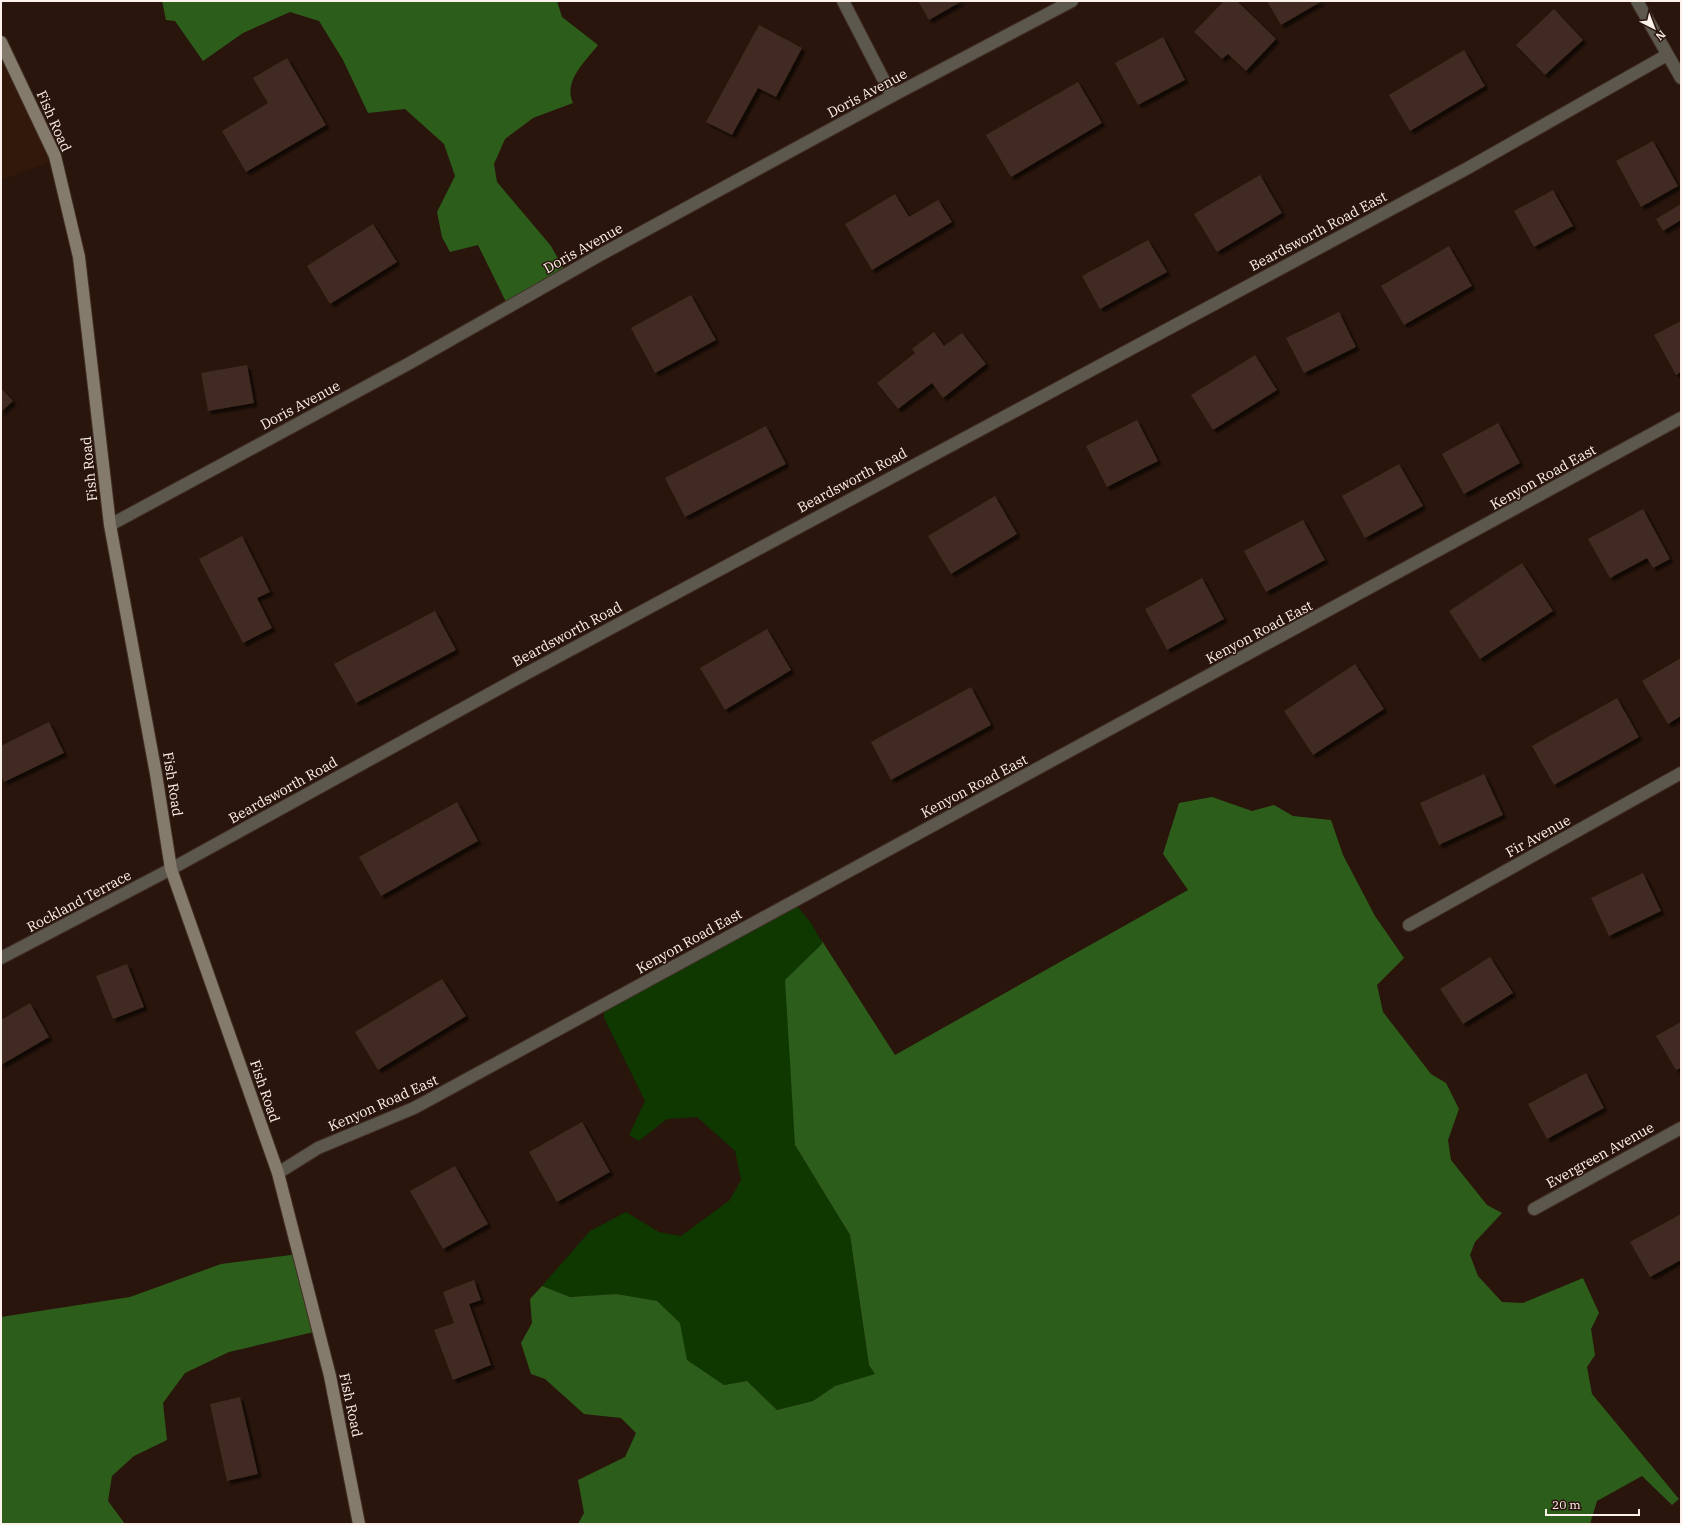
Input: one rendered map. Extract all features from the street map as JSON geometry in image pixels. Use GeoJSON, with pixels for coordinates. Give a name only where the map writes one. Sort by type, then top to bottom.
{"type":"FeatureCollection","features":[{"type":"Feature","properties":{"kind":"main road","name":"Fish Road"},"geometry":{"type":"LineString","coordinates":[[1,42],[55,156],[79,257],[110,525],[156,774],[170,869],[278,1173],[330,1376],[359,1524]]}},
{"type":"Feature","properties":{"kind":"street"},"geometry":{"type":"LineString","coordinates":[[843,1],[892,96]]}},
{"type":"Feature","properties":{"kind":"street","name":"Doris Avenue"},"geometry":{"type":"LineString","coordinates":[[110,525],[408,364],[600,255],[892,96],[1072,1]]}},
{"type":"Feature","properties":{"kind":"street"},"geometry":{"type":"LineString","coordinates":[[1637,1],[1681,78]]}},
{"type":"Feature","properties":{"kind":"street","name":"Beardsworth Road East"},"geometry":{"type":"LineString","coordinates":[[980,429],[1466,169],[1667,55]]}},
{"type":"Feature","properties":{"kind":"street","name":"Kenyon Road East"},"geometry":{"type":"LineString","coordinates":[[278,1173],[318,1148],[414,1108],[1681,418]]}},
{"type":"Feature","properties":{"kind":"street","name":"Beardsworth Road"},"geometry":{"type":"LineString","coordinates":[[170,869],[518,678],[980,429]]}},
{"type":"Feature","properties":{"kind":"street","name":"Fir Avenue"},"geometry":{"type":"LineString","coordinates":[[1409,925],[1681,773]]}},
{"type":"Feature","properties":{"kind":"street","name":"Rockland Terrace"},"geometry":{"type":"LineString","coordinates":[[1,958],[170,869]]}},
{"type":"Feature","properties":{"kind":"street","name":"Evergreen Avenue"},"geometry":{"type":"LineString","coordinates":[[1534,1209],[1681,1128]]}},
{"type":"Feature","properties":{"kind":"shaded area"},"geometry":{"type":"Polygon","coordinates":[[[1,40],[56,160],[1,180],[1,40]]]}},
{"type":"Feature","properties":{"kind":"green space"},"geometry":{"type":"Polygon","coordinates":[[[162,1],[557,1],[562,17],[598,45],[573,79],[571,95],[573,103],[533,118],[505,139],[494,164],[497,182],[551,246],[567,275],[509,308],[478,245],[450,252],[442,237],[437,212],[455,176],[444,144],[405,109],[368,113],[343,60],[319,21],[290,12],[243,33],[203,61],[175,21],[166,20],[162,1]]]}},
{"type":"Feature","properties":{"kind":"green space"},"geometry":{"type":"Polygon","coordinates":[[[1212,797],[1252,811],[1274,805],[1293,816],[1331,820],[1343,855],[1375,916],[1404,958],[1377,985],[1383,1012],[1431,1074],[1446,1083],[1459,1109],[1448,1140],[1451,1160],[1487,1205],[1502,1213],[1475,1242],[1470,1255],[1478,1276],[1502,1302],[1523,1303],[1583,1278],[1599,1313],[1591,1329],[1595,1355],[1587,1367],[1592,1394],[1679,1499],[1672,1505],[1642,1476],[1597,1501],[1590,1524],[578,1524],[584,1513],[578,1480],[625,1457],[636,1433],[621,1418],[584,1414],[545,1379],[531,1374],[521,1343],[532,1323],[530,1299],[542,1286],[570,1297],[616,1294],[657,1301],[680,1323],[687,1360],[724,1385],[747,1381],[777,1410],[813,1401],[835,1386],[875,1374],[869,1365],[850,1235],[795,1145],[785,980],[822,944],[822,941],[895,1055],[1188,890],[1163,854],[1179,803],[1212,797]]]}},
{"type":"Feature","properties":{"kind":"green space"},"geometry":{"type":"Polygon","coordinates":[[[797,906],[811,923],[822,942],[795,1145],[850,1235],[869,1365],[876,1374],[835,1386],[813,1401],[777,1410],[747,1381],[724,1385],[686,1360],[680,1323],[616,1294],[570,1297],[542,1286],[590,1231],[626,1212],[659,1232],[681,1236],[730,1200],[741,1180],[735,1151],[697,1117],[667,1119],[639,1141],[629,1135],[645,1101],[604,1018],[604,1010],[797,906]]]}},
{"type":"Feature","properties":{"kind":"green space"},"geometry":{"type":"Polygon","coordinates":[[[296,1252],[318,1331],[229,1352],[185,1373],[163,1403],[167,1440],[134,1456],[112,1476],[108,1501],[125,1524],[1,1524],[1,1317],[130,1297],[221,1264],[291,1255],[296,1252]]]}},
{"type":"Feature","properties":{"kind":"building"},"geometry":{"type":"Polygon","coordinates":[[[918,1],[962,1],[929,20],[918,1]]]}},
{"type":"Feature","properties":{"kind":"building"},"geometry":{"type":"Polygon","coordinates":[[[1224,1],[1237,1],[1276,39],[1246,71],[1228,54],[1222,59],[1194,32],[1224,1]]]}},
{"type":"Feature","properties":{"kind":"building"},"geometry":{"type":"Polygon","coordinates":[[[1267,1],[1322,1],[1281,25],[1267,1]]]}},
{"type":"Feature","properties":{"kind":"building"},"geometry":{"type":"Polygon","coordinates":[[[1554,9],[1583,40],[1545,75],[1516,45],[1554,9]]]}},
{"type":"Feature","properties":{"kind":"building"},"geometry":{"type":"Polygon","coordinates":[[[759,25],[802,48],[776,97],[758,88],[732,135],[706,122],[759,25]]]}},
{"type":"Feature","properties":{"kind":"building"},"geometry":{"type":"Polygon","coordinates":[[[1163,37],[1185,80],[1138,105],[1115,63],[1163,37]]]}},
{"type":"Feature","properties":{"kind":"building"},"geometry":{"type":"Polygon","coordinates":[[[1464,50],[1485,86],[1410,131],[1389,95],[1464,50]]]}},
{"type":"Feature","properties":{"kind":"building"},"geometry":{"type":"Polygon","coordinates":[[[287,58],[326,125],[246,172],[222,131],[268,103],[253,78],[287,58]]]}},
{"type":"Feature","properties":{"kind":"building"},"geometry":{"type":"Polygon","coordinates":[[[1078,82],[1102,123],[1011,177],[986,135],[1078,82]]]}},
{"type":"Feature","properties":{"kind":"building"},"geometry":{"type":"Polygon","coordinates":[[[1653,141],[1678,186],[1641,207],[1616,161],[1653,141]]]}},
{"type":"Feature","properties":{"kind":"building"},"geometry":{"type":"Polygon","coordinates":[[[1260,175],[1282,213],[1217,252],[1194,214],[1260,175]]]}},
{"type":"Feature","properties":{"kind":"building"},"geometry":{"type":"Polygon","coordinates":[[[1553,190],[1573,226],[1534,247],[1514,211],[1553,190]]]}},
{"type":"Feature","properties":{"kind":"building"},"geometry":{"type":"Polygon","coordinates":[[[895,194],[909,217],[938,200],[952,222],[872,270],[845,224],[895,194]]]}},
{"type":"Feature","properties":{"kind":"building"},"geometry":{"type":"Polygon","coordinates":[[[1681,204],[1681,220],[1663,231],[1656,219],[1681,204]]]}},
{"type":"Feature","properties":{"kind":"building"},"geometry":{"type":"Polygon","coordinates":[[[373,224],[397,262],[330,304],[307,266],[373,224]]]}},
{"type":"Feature","properties":{"kind":"building"},"geometry":{"type":"Polygon","coordinates":[[[1148,240],[1167,272],[1100,309],[1082,276],[1148,240]]]}},
{"type":"Feature","properties":{"kind":"building"},"geometry":{"type":"Polygon","coordinates":[[[1449,246],[1472,286],[1404,325],[1381,286],[1449,246]]]}},
{"type":"Feature","properties":{"kind":"building"},"geometry":{"type":"Polygon","coordinates":[[[691,295],[716,340],[655,373],[631,328],[691,295]]]}},
{"type":"Feature","properties":{"kind":"building"},"geometry":{"type":"Polygon","coordinates":[[[1339,312],[1356,347],[1304,373],[1286,338],[1339,312]]]}},
{"type":"Feature","properties":{"kind":"building"},"geometry":{"type":"Polygon","coordinates":[[[1681,321],[1681,372],[1676,375],[1654,335],[1681,321]]]}},
{"type":"Feature","properties":{"kind":"building"},"geometry":{"type":"Polygon","coordinates":[[[934,332],[944,346],[962,333],[986,364],[943,398],[932,383],[898,409],[877,383],[915,353],[912,349],[934,332]]]}},
{"type":"Feature","properties":{"kind":"building"},"geometry":{"type":"Polygon","coordinates":[[[1255,355],[1277,390],[1213,430],[1191,395],[1255,355]]]}},
{"type":"Feature","properties":{"kind":"building"},"geometry":{"type":"Polygon","coordinates":[[[247,365],[254,403],[208,411],[201,373],[247,365]]]}},
{"type":"Feature","properties":{"kind":"building"},"geometry":{"type":"Polygon","coordinates":[[[1,388],[13,401],[1,412],[1,388]]]}},
{"type":"Feature","properties":{"kind":"building"},"geometry":{"type":"Polygon","coordinates":[[[1137,420],[1158,461],[1107,487],[1086,446],[1137,420]]]}},
{"type":"Feature","properties":{"kind":"building"},"geometry":{"type":"Polygon","coordinates":[[[1498,423],[1520,463],[1464,494],[1442,454],[1498,423]]]}},
{"type":"Feature","properties":{"kind":"building"},"geometry":{"type":"Polygon","coordinates":[[[766,426],[786,464],[685,517],[665,478],[766,426]]]}},
{"type":"Feature","properties":{"kind":"building"},"geometry":{"type":"Polygon","coordinates":[[[1399,464],[1423,506],[1365,538],[1342,496],[1399,464]]]}},
{"type":"Feature","properties":{"kind":"building"},"geometry":{"type":"Polygon","coordinates":[[[995,496],[1017,534],[951,574],[928,536],[995,496]]]}},
{"type":"Feature","properties":{"kind":"building"},"geometry":{"type":"Polygon","coordinates":[[[1643,509],[1670,559],[1653,568],[1647,558],[1610,578],[1588,539],[1643,509]]]}},
{"type":"Feature","properties":{"kind":"building"},"geometry":{"type":"Polygon","coordinates":[[[1303,520],[1325,560],[1266,592],[1244,551],[1303,520]]]}},
{"type":"Feature","properties":{"kind":"building"},"geometry":{"type":"Polygon","coordinates":[[[242,536],[270,592],[257,598],[272,628],[243,643],[199,559],[242,536]]]}},
{"type":"Feature","properties":{"kind":"building"},"geometry":{"type":"Polygon","coordinates":[[[1522,563],[1553,611],[1480,659],[1449,611],[1522,563]]]}},
{"type":"Feature","properties":{"kind":"building"},"geometry":{"type":"Polygon","coordinates":[[[1202,578],[1224,619],[1167,650],[1145,609],[1202,578]]]}},
{"type":"Feature","properties":{"kind":"building"},"geometry":{"type":"Polygon","coordinates":[[[435,611],[456,650],[356,703],[334,664],[435,611]]]}},
{"type":"Feature","properties":{"kind":"building"},"geometry":{"type":"Polygon","coordinates":[[[767,629],[791,670],[725,710],[700,668],[767,629]]]}},
{"type":"Feature","properties":{"kind":"building"},"geometry":{"type":"Polygon","coordinates":[[[1681,658],[1681,716],[1668,724],[1642,681],[1681,658]]]}},
{"type":"Feature","properties":{"kind":"building"},"geometry":{"type":"Polygon","coordinates":[[[1355,664],[1384,709],[1313,755],[1284,711],[1355,664]]]}},
{"type":"Feature","properties":{"kind":"building"},"geometry":{"type":"Polygon","coordinates":[[[971,687],[991,725],[891,780],[871,742],[971,687]]]}},
{"type":"Feature","properties":{"kind":"building"},"geometry":{"type":"Polygon","coordinates":[[[1617,698],[1639,737],[1554,785],[1532,746],[1617,698]]]}},
{"type":"Feature","properties":{"kind":"building"},"geometry":{"type":"Polygon","coordinates":[[[49,722],[64,753],[4,782],[1,775],[1,746],[49,722]]]}},
{"type":"Feature","properties":{"kind":"building"},"geometry":{"type":"Polygon","coordinates":[[[1484,774],[1503,815],[1439,845],[1420,803],[1484,774]]]}},
{"type":"Feature","properties":{"kind":"building"},"geometry":{"type":"Polygon","coordinates":[[[457,802],[478,841],[381,896],[359,857],[457,802]]]}},
{"type":"Feature","properties":{"kind":"building"},"geometry":{"type":"Polygon","coordinates":[[[1643,873],[1661,911],[1609,936],[1591,898],[1643,873]]]}},
{"type":"Feature","properties":{"kind":"building"},"geometry":{"type":"Polygon","coordinates":[[[1490,957],[1513,993],[1463,1024],[1440,989],[1490,957]]]}},
{"type":"Feature","properties":{"kind":"building"},"geometry":{"type":"Polygon","coordinates":[[[127,964],[144,1007],[113,1019],[96,976],[127,964]]]}},
{"type":"Feature","properties":{"kind":"building"},"geometry":{"type":"Polygon","coordinates":[[[442,979],[466,1016],[378,1070],[355,1032],[442,979]]]}},
{"type":"Feature","properties":{"kind":"building"},"geometry":{"type":"Polygon","coordinates":[[[30,1003],[49,1037],[1,1065],[1,1020],[30,1003]]]}},
{"type":"Feature","properties":{"kind":"building"},"geometry":{"type":"Polygon","coordinates":[[[1681,1022],[1681,1068],[1676,1070],[1656,1036],[1681,1022]]]}},
{"type":"Feature","properties":{"kind":"building"},"geometry":{"type":"Polygon","coordinates":[[[1586,1073],[1604,1108],[1547,1139],[1528,1104],[1586,1073]]]}},
{"type":"Feature","properties":{"kind":"building"},"geometry":{"type":"Polygon","coordinates":[[[582,1122],[610,1172],[557,1202],[529,1152],[582,1122]]]}},
{"type":"Feature","properties":{"kind":"building"},"geometry":{"type":"Polygon","coordinates":[[[455,1166],[488,1224],[443,1249],[410,1191],[455,1166]]]}},
{"type":"Feature","properties":{"kind":"building"},"geometry":{"type":"Polygon","coordinates":[[[1681,1214],[1681,1260],[1650,1277],[1630,1242],[1681,1214]]]}},
{"type":"Feature","properties":{"kind":"building"},"geometry":{"type":"Polygon","coordinates":[[[474,1280],[481,1300],[469,1304],[491,1365],[453,1380],[434,1330],[454,1323],[443,1292],[474,1280]]]}},
{"type":"Feature","properties":{"kind":"building"},"geometry":{"type":"Polygon","coordinates":[[[240,1397],[258,1474],[227,1481],[210,1404],[240,1397]]]}}]}
